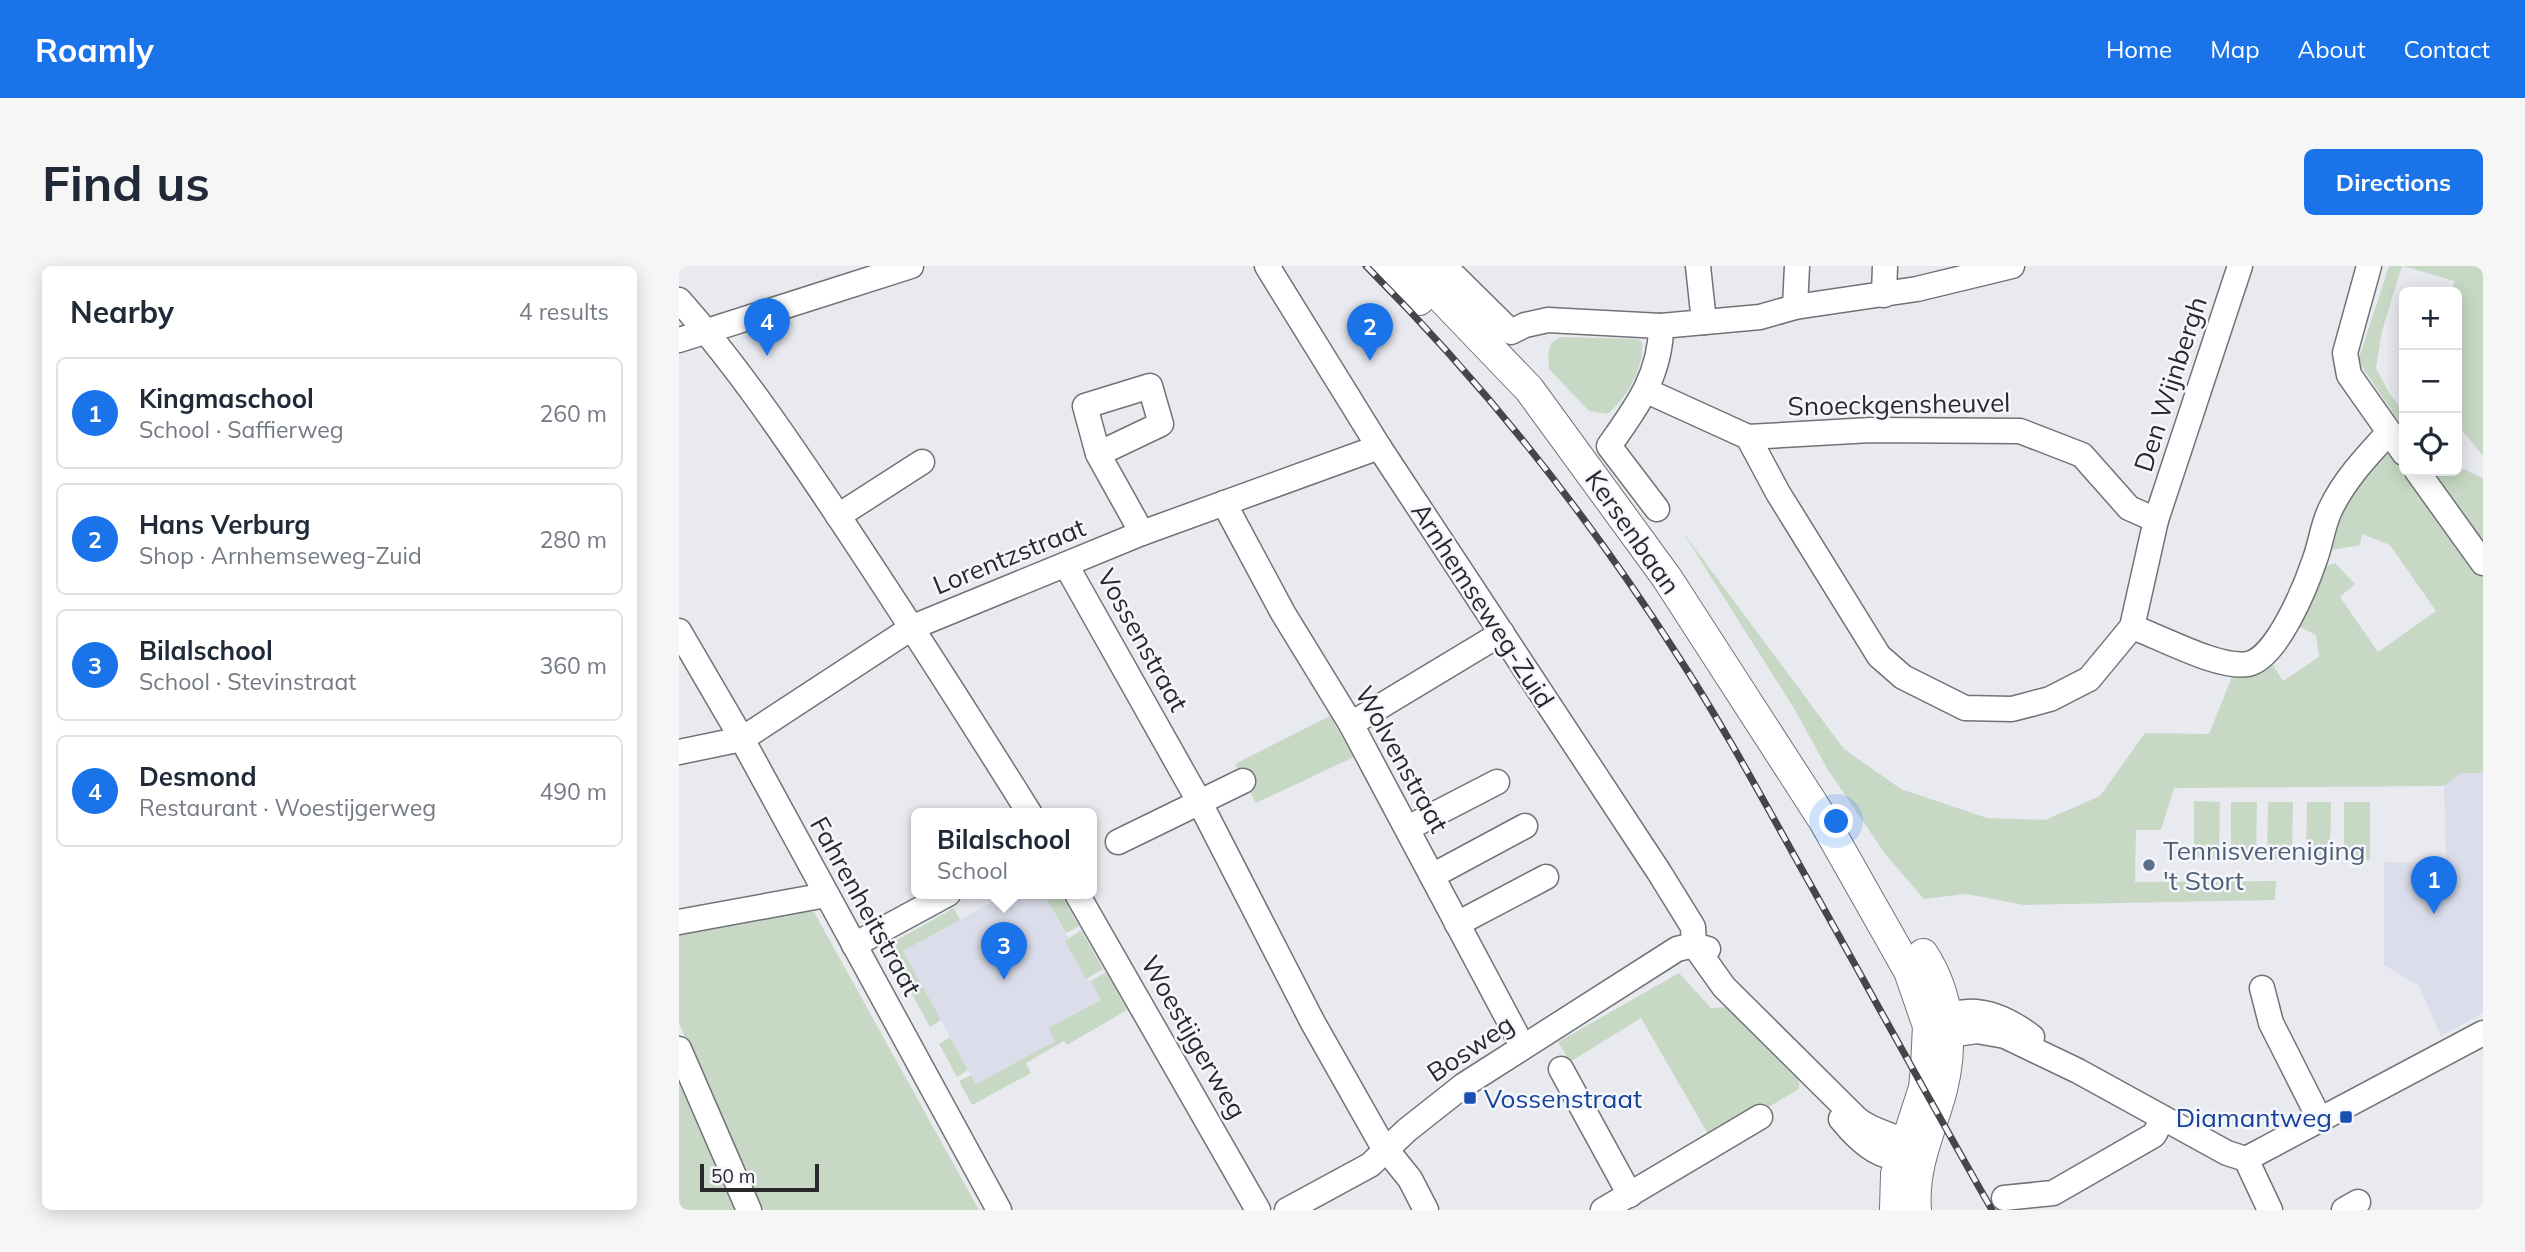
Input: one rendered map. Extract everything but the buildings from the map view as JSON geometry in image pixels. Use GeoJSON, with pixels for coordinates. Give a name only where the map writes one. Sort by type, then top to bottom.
{"type":"FeatureCollection","features":[{"type":"Feature","properties":{"kind":"main road"},"geometry":{"type":"LineString","coordinates":[[1386,266],[1607,494]]}},
{"type":"Feature","properties":{"kind":"main road","name":"Kersenbaan"},"geometry":{"type":"LineString","coordinates":[[1411,266],[1529,389],[1667,578],[1824,821],[1887,900],[1926,958],[1943,997],[1941,1025],[1944,1084],[1909,1152]]}},
{"type":"Feature","properties":{"kind":"main road"},"geometry":{"type":"LineString","coordinates":[[1895,1210],[1909,1152]]}},
{"type":"Feature","properties":{"kind":"main road"},"geometry":{"type":"LineString","coordinates":[[1909,1152],[1916,1210]]}},
{"type":"Feature","properties":{"kind":"street"},"geometry":{"type":"LineString","coordinates":[[679,340],[911,266]]}},
{"type":"Feature","properties":{"kind":"street","name":"Arnhemseweg-Zuid"},"geometry":{"type":"LineString","coordinates":[[1267,266],[1379,447],[1693,927],[1694,945],[1732,998],[1822,1087],[1862,1144],[1909,1152]]}},
{"type":"Feature","properties":{"kind":"street"},"geometry":{"type":"LineString","coordinates":[[1444,266],[1511,332],[1525,325],[1548,320],[1661,326],[1760,317],[1795,307],[1884,295],[2012,266]]}},
{"type":"Feature","properties":{"kind":"street"},"geometry":{"type":"LineString","coordinates":[[1698,266],[1704,322]]}},
{"type":"Feature","properties":{"kind":"street"},"geometry":{"type":"LineString","coordinates":[[1795,307],[1797,266]]}},
{"type":"Feature","properties":{"kind":"street"},"geometry":{"type":"LineString","coordinates":[[1884,295],[1885,266]]}},
{"type":"Feature","properties":{"kind":"street","name":"Den Wijnbergh"},"geometry":{"type":"LineString","coordinates":[[2156,520],[2240,266]]}},
{"type":"Feature","properties":{"kind":"street"},"geometry":{"type":"LineString","coordinates":[[2369,266],[2344,353],[2349,375],[2399,446]]}},
{"type":"Feature","properties":{"kind":"street"},"geometry":{"type":"LineString","coordinates":[[679,300],[707,332],[838,516],[1026,808]]}},
{"type":"Feature","properties":{"kind":"street"},"geometry":{"type":"LineString","coordinates":[[1657,509],[1609,446],[1647,391],[1661,352],[1661,326]]}},
{"type":"Feature","properties":{"kind":"street","name":"Snoeckgensheuvel"},"geometry":{"type":"LineString","coordinates":[[1647,391],[1748,438],[1871,430],[2020,431],[2082,455],[2129,508],[2156,520]]}},
{"type":"Feature","properties":{"kind":"street"},"geometry":{"type":"LineString","coordinates":[[2132,626],[2227,663],[2247,664],[2262,658],[2279,636],[2300,595],[2315,561],[2329,510],[2355,468],[2389,432]]}},
{"type":"Feature","properties":{"kind":"street"},"geometry":{"type":"LineString","coordinates":[[1748,438],[1778,493],[1879,656],[1903,677],[1965,708],[2012,709],[2050,699],[2089,679],[2132,626],[2156,520]]}},
{"type":"Feature","properties":{"kind":"street","name":"Lorentzstraat"},"geometry":{"type":"LineString","coordinates":[[679,752],[742,739],[912,627],[1142,533],[1379,447]]}},
{"type":"Feature","properties":{"kind":"street"},"geometry":{"type":"LineString","coordinates":[[1098,454],[1142,533]]}},
{"type":"Feature","properties":{"kind":"street"},"geometry":{"type":"LineString","coordinates":[[838,516],[922,462]]}},
{"type":"Feature","properties":{"kind":"street"},"geometry":{"type":"LineString","coordinates":[[2421,476],[2483,563]]}},
{"type":"Feature","properties":{"kind":"street","name":"Wolvenstraat"},"geometry":{"type":"LineString","coordinates":[[1223,503],[1283,612],[1351,724],[1523,1047]]}},
{"type":"Feature","properties":{"kind":"street","name":"Vossenstraat"},"geometry":{"type":"LineString","coordinates":[[1066,565],[1200,803],[1312,1021],[1387,1152],[1410,1179],[1426,1210]]}},
{"type":"Feature","properties":{"kind":"street","name":"Fahrenheitstraat"},"geometry":{"type":"LineString","coordinates":[[679,631],[742,739],[999,1210]]}},
{"type":"Feature","properties":{"kind":"street"},"geometry":{"type":"LineString","coordinates":[[1351,724],[1502,633]]}},
{"type":"Feature","properties":{"kind":"street"},"geometry":{"type":"LineString","coordinates":[[1118,842],[1243,780]]}},
{"type":"Feature","properties":{"kind":"street"},"geometry":{"type":"LineString","coordinates":[[1408,828],[1497,782]]}},
{"type":"Feature","properties":{"kind":"street"},"geometry":{"type":"LineString","coordinates":[[1432,876],[1525,826]]}},
{"type":"Feature","properties":{"kind":"street"},"geometry":{"type":"LineString","coordinates":[[1457,924],[1546,877]]}},
{"type":"Feature","properties":{"kind":"street"},"geometry":{"type":"LineString","coordinates":[[679,922],[826,895]]}},
{"type":"Feature","properties":{"kind":"street"},"geometry":{"type":"LineString","coordinates":[[854,945],[939,899]]}},
{"type":"Feature","properties":{"kind":"street","name":"Woestijgerweg"},"geometry":{"type":"LineString","coordinates":[[1080,899],[1258,1210]]}},
{"type":"Feature","properties":{"kind":"street","name":"Bosweg"},"geometry":{"type":"LineString","coordinates":[[1287,1210],[1370,1166],[1407,1130],[1464,1085],[1677,949],[1694,945]]}},
{"type":"Feature","properties":{"kind":"street"},"geometry":{"type":"LineString","coordinates":[[2262,988],[2271,1023],[2320,1120]]}},
{"type":"Feature","properties":{"kind":"street"},"geometry":{"type":"LineString","coordinates":[[1941,1025],[2005,1036],[2078,1071],[2227,1153],[2246,1159],[2483,1032]]}},
{"type":"Feature","properties":{"kind":"street"},"geometry":{"type":"LineString","coordinates":[[679,1049],[749,1210]]}},
{"type":"Feature","properties":{"kind":"street"},"geometry":{"type":"LineString","coordinates":[[1561,1069],[1630,1195]]}},
{"type":"Feature","properties":{"kind":"street"},"geometry":{"type":"LineString","coordinates":[[1603,1210],[1760,1117]]}},
{"type":"Feature","properties":{"kind":"street"},"geometry":{"type":"LineString","coordinates":[[2004,1198],[2053,1193],[2154,1135],[2163,1118]]}},
{"type":"Feature","properties":{"kind":"street"},"geometry":{"type":"LineString","coordinates":[[2246,1159],[2270,1210]]}},
{"type":"Feature","properties":{"kind":"shaded area"},"geometry":{"type":"Polygon","coordinates":[[[2461,773],[2483,773],[2483,1013],[2441,1036],[2419,986],[2384,965],[2384,862],[2446,863],[2444,786],[2461,773]]]}},
{"type":"Feature","properties":{"kind":"shaded area"},"geometry":{"type":"Polygon","coordinates":[[[998,899],[1047,899],[1069,939],[1066,941],[1086,979],[1091,981],[1101,1000],[1049,1028],[1055,1041],[976,1084],[903,951],[998,899]]]}},
{"type":"Feature","properties":{"kind":"green space"},"geometry":{"type":"Polygon","coordinates":[[[2389,266],[2402,266],[2382,331],[2376,368],[2399,406],[2399,422],[2358,361],[2389,266]]]}},
{"type":"Feature","properties":{"kind":"green space"},"geometry":{"type":"Polygon","coordinates":[[[2403,266],[2483,266],[2483,456],[2462,430],[2462,287],[2453,287],[2454,282],[2458,282],[2403,266]]]}},
{"type":"Feature","properties":{"kind":"green space"},"geometry":{"type":"Polygon","coordinates":[[[1560,337],[1638,339],[1642,342],[1640,361],[1633,382],[1607,414],[1589,411],[1549,369],[1548,354],[1551,343],[1560,337]]]}},
{"type":"Feature","properties":{"kind":"green space"},"geometry":{"type":"Polygon","coordinates":[[[2399,430],[2399,476],[2462,476],[2462,468],[2483,478],[2483,773],[2461,773],[2444,786],[2174,788],[2161,830],[2136,830],[2135,882],[2276,881],[2275,900],[2024,905],[1966,894],[1924,899],[1886,855],[1828,770],[1795,710],[1682,531],[1844,749],[1901,789],[1987,818],[2045,820],[2100,796],[2145,733],[2209,734],[2235,669],[2267,661],[2273,665],[2283,681],[2319,657],[2316,635],[2296,625],[2324,567],[2335,563],[2355,584],[2340,597],[2378,652],[2436,611],[2390,545],[2362,534],[2360,545],[2332,550],[2324,543],[2333,511],[2399,430]]]}},
{"type":"Feature","properties":{"kind":"green space"},"geometry":{"type":"Polygon","coordinates":[[[1330,716],[1354,757],[1256,803],[1235,764],[1330,716]]]}},
{"type":"Feature","properties":{"kind":"green space"},"geometry":{"type":"Polygon","coordinates":[[[2194,801],[2220,802],[2219,859],[2194,858],[2194,801]]]}},
{"type":"Feature","properties":{"kind":"green space"},"geometry":{"type":"Polygon","coordinates":[[[2231,802],[2257,802],[2256,859],[2231,859],[2231,802]]]}},
{"type":"Feature","properties":{"kind":"green space"},"geometry":{"type":"Polygon","coordinates":[[[2268,802],[2293,802],[2292,859],[2267,859],[2268,802]]]}},
{"type":"Feature","properties":{"kind":"green space"},"geometry":{"type":"Polygon","coordinates":[[[2307,802],[2331,802],[2330,860],[2306,859],[2307,802]]]}},
{"type":"Feature","properties":{"kind":"green space"},"geometry":{"type":"Polygon","coordinates":[[[2344,802],[2370,802],[2370,860],[2344,860],[2344,802]]]}},
{"type":"Feature","properties":{"kind":"green space"},"geometry":{"type":"Polygon","coordinates":[[[1047,899],[1064,899],[1079,926],[1066,933],[1047,899]]]}},
{"type":"Feature","properties":{"kind":"green space"},"geometry":{"type":"Polygon","coordinates":[[[797,908],[814,912],[979,1210],[759,1210],[679,1023],[679,930],[797,908]]]}},
{"type":"Feature","properties":{"kind":"green space"},"geometry":{"type":"Polygon","coordinates":[[[954,908],[960,920],[903,951],[941,1020],[930,1027],[886,946],[954,908]]]}},
{"type":"Feature","properties":{"kind":"green space"},"geometry":{"type":"Polygon","coordinates":[[[1081,930],[1103,969],[1086,979],[1065,941],[1081,930]]]}},
{"type":"Feature","properties":{"kind":"green space"},"geometry":{"type":"Polygon","coordinates":[[[1106,972],[1127,1010],[1067,1045],[1064,1041],[1026,1063],[1031,1073],[972,1105],[959,1081],[971,1075],[976,1084],[1055,1041],[1048,1028],[1101,1000],[1091,981],[1106,972]]]}},
{"type":"Feature","properties":{"kind":"green space"},"geometry":{"type":"Polygon","coordinates":[[[1679,973],[1711,1008],[1732,1007],[1799,1079],[1799,1089],[1712,1141],[1641,1018],[1570,1062],[1558,1042],[1679,973]]]}},
{"type":"Feature","properties":{"kind":"green space"},"geometry":{"type":"Polygon","coordinates":[[[950,1037],[968,1070],[957,1077],[939,1044],[950,1037]]]}},
{"type":"Feature","properties":{"kind":"green space"},"geometry":{"type":"Polygon","coordinates":[[[679,1076],[737,1210],[679,1210],[679,1076]]]}},
{"type":"Feature","properties":{"kind":"railway"},"geometry":{"type":"LineString","coordinates":[[1366,266],[1492,403],[1570,500],[1642,601],[1740,758],[1992,1210]]}},
{"type":"Feature","properties":{"kind":"place","name":"Desmond"},"geometry":{"type":"Point","coordinates":[767,356]}},
{"type":"Feature","properties":{"kind":"place","name":"Hans Verburg"},"geometry":{"type":"Point","coordinates":[1370,361]}},
{"type":"Feature","properties":{"kind":"place","name":"Tennisvereniging 't Stort"},"geometry":{"type":"Point","coordinates":[2149,865]}},
{"type":"Feature","properties":{"kind":"place","name":"Kingmaschool"},"geometry":{"type":"Point","coordinates":[2434,914]}},
{"type":"Feature","properties":{"kind":"place","name":"Bilalschool"},"geometry":{"type":"Point","coordinates":[1004,980]}},
{"type":"Feature","properties":{"kind":"place","name":"Vossenstraat"},"geometry":{"type":"Point","coordinates":[1470,1098]}},
{"type":"Feature","properties":{"kind":"place","name":"Diamantweg"},"geometry":{"type":"Point","coordinates":[2346,1117]}}]}
